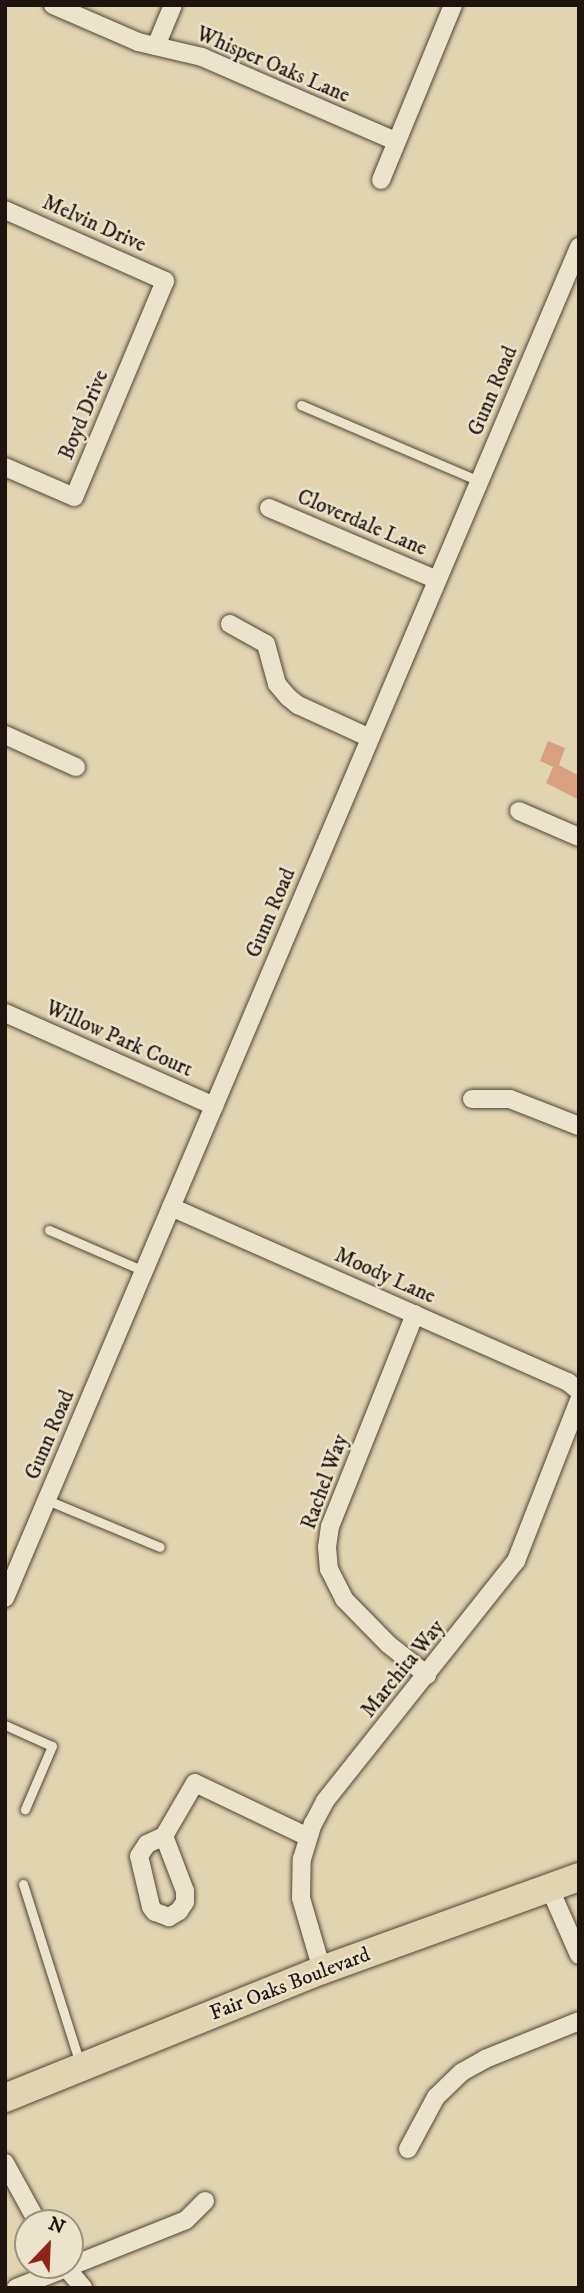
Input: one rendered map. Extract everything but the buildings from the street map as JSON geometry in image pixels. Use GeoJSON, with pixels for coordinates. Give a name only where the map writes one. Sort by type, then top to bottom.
{"type":"FeatureCollection","features":[{"type":"Feature","properties":{"kind":"main road","name":"Fair Oaks Boulevard"},"geometry":{"type":"LineString","coordinates":[[5,2098],[322,1970],[579,1877]]}},
{"type":"Feature","properties":{"kind":"street","name":"Whisper Oaks Lane"},"geometry":{"type":"LineString","coordinates":[[53,5],[156,47],[202,57],[395,141]]}},
{"type":"Feature","properties":{"kind":"street"},"geometry":{"type":"LineString","coordinates":[[156,47],[173,5]]}},
{"type":"Feature","properties":{"kind":"street"},"geometry":{"type":"LineString","coordinates":[[381,180],[453,5]]}},
{"type":"Feature","properties":{"kind":"street","name":"Melvin Drive"},"geometry":{"type":"LineString","coordinates":[[5,210],[165,281]]}},
{"type":"Feature","properties":{"kind":"street","name":"Gunn Road"},"geometry":{"type":"LineString","coordinates":[[7,1589],[579,247]]}},
{"type":"Feature","properties":{"kind":"street","name":"Boyd Drive"},"geometry":{"type":"LineString","coordinates":[[5,467],[74,497],[165,281]]}},
{"type":"Feature","properties":{"kind":"street","name":"Cloverdale Lane"},"geometry":{"type":"LineString","coordinates":[[269,508],[437,580]]}},
{"type":"Feature","properties":{"kind":"street"},"geometry":{"type":"LineString","coordinates":[[230,624],[260,638],[266,644],[277,684],[288,697],[298,705],[370,738]]}},
{"type":"Feature","properties":{"kind":"street"},"geometry":{"type":"LineString","coordinates":[[5,735],[76,767]]}},
{"type":"Feature","properties":{"kind":"street"},"geometry":{"type":"LineString","coordinates":[[519,811],[579,837]]}},
{"type":"Feature","properties":{"kind":"street","name":"Willow Park Court"},"geometry":{"type":"LineString","coordinates":[[5,1013],[214,1106]]}},
{"type":"Feature","properties":{"kind":"street"},"geometry":{"type":"LineString","coordinates":[[472,1099],[510,1099],[579,1126]]}},
{"type":"Feature","properties":{"kind":"street","name":"Moody Lane"},"geometry":{"type":"LineString","coordinates":[[171,1207],[568,1382],[579,1391]]}},
{"type":"Feature","properties":{"kind":"street","name":"Rachel Way"},"geometry":{"type":"LineString","coordinates":[[415,1314],[330,1525],[327,1558],[333,1580],[344,1599],[388,1644],[427,1675]]}},
{"type":"Feature","properties":{"kind":"street","name":"Marchita Way"},"geometry":{"type":"LineString","coordinates":[[322,1970],[301,1898],[302,1859],[308,1837],[325,1801],[516,1561],[579,1400]]}},
{"type":"Feature","properties":{"kind":"street"},"geometry":{"type":"LineString","coordinates":[[164,1836],[195,1783],[308,1837]]}},
{"type":"Feature","properties":{"kind":"street"},"geometry":{"type":"LineString","coordinates":[[550,1889],[579,1955]]}},
{"type":"Feature","properties":{"kind":"street"},"geometry":{"type":"LineString","coordinates":[[408,2149],[436,2097],[461,2072],[505,2050],[579,2021]]}},
{"type":"Feature","properties":{"kind":"street"},"geometry":{"type":"LineString","coordinates":[[5,2163],[30,2209]]}},
{"type":"Feature","properties":{"kind":"street"},"geometry":{"type":"LineString","coordinates":[[84,2259],[186,2220],[205,2201]]}},
{"type":"Feature","properties":{"kind":"street"},"geometry":{"type":"LineString","coordinates":[[16,2288],[36,2279]]}},
{"type":"Feature","properties":{"kind":"lane"},"geometry":{"type":"LineString","coordinates":[[301,405],[479,481]]}},
{"type":"Feature","properties":{"kind":"lane"},"geometry":{"type":"LineString","coordinates":[[49,1230],[144,1271]]}},
{"type":"Feature","properties":{"kind":"lane"},"geometry":{"type":"LineString","coordinates":[[47,1500],[160,1547]]}},
{"type":"Feature","properties":{"kind":"lane"},"geometry":{"type":"LineString","coordinates":[[5,1725],[52,1746],[24,1809]]}},
{"type":"Feature","properties":{"kind":"lane"},"geometry":{"type":"LineString","coordinates":[[23,1884],[81,2066]]}}]}
